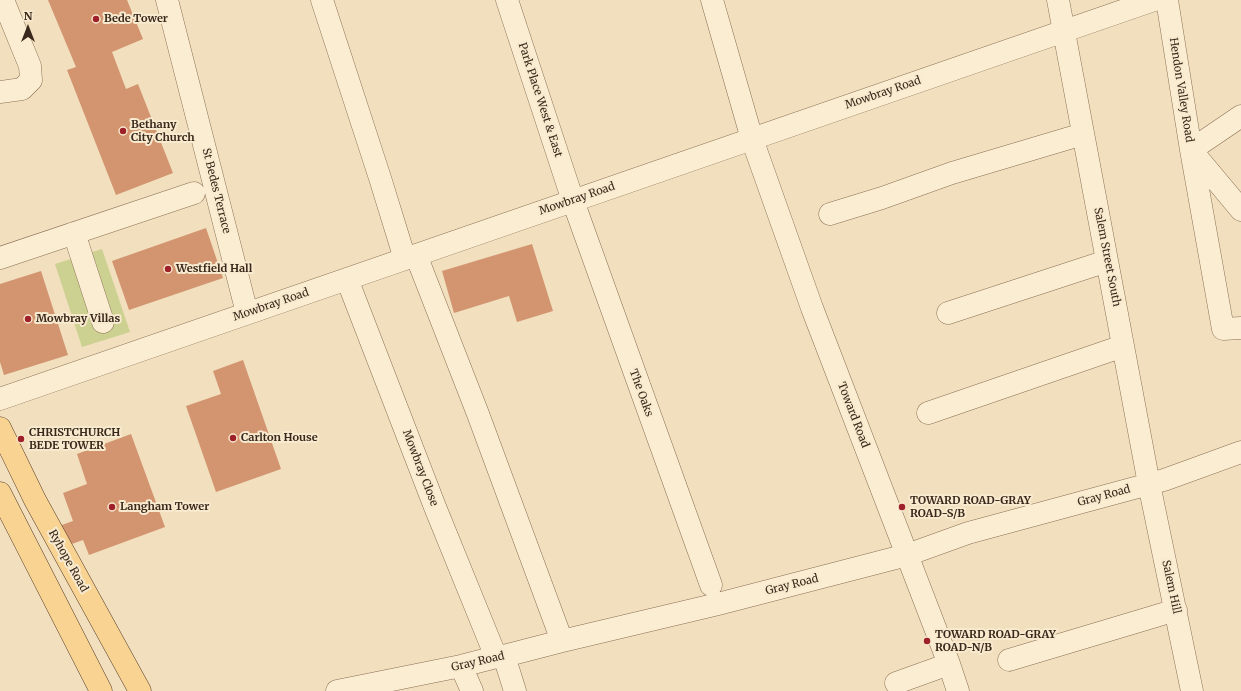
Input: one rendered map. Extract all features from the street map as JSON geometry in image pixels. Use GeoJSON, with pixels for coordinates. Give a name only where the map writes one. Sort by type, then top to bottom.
{"type":"FeatureCollection","features":[{"type":"Feature","properties":{"kind":"main road","name":"Ryhope Road"},"geometry":{"type":"LineString","coordinates":[[0,428],[35,500],[140,691]]}},
{"type":"Feature","properties":{"kind":"main road"},"geometry":{"type":"LineString","coordinates":[[0,493],[101,691]]}},
{"type":"Feature","properties":{"kind":"street"},"geometry":{"type":"LineString","coordinates":[[0,92],[22,90],[31,80],[30,66],[3,0]]}},
{"type":"Feature","properties":{"kind":"street","name":"St Bedes Terrace"},"geometry":{"type":"LineString","coordinates":[[167,0],[248,313]]}},
{"type":"Feature","properties":{"kind":"street"},"geometry":{"type":"LineString","coordinates":[[322,0],[380,178],[411,257],[478,414],[562,641]]}},
{"type":"Feature","properties":{"kind":"street","name":"Park Place West & East"},"geometry":{"type":"LineString","coordinates":[[507,0],[573,201]]}},
{"type":"Feature","properties":{"kind":"street","name":"Toward Road"},"geometry":{"type":"LineString","coordinates":[[712,0],[752,138],[812,308],[908,555],[958,691]]}},
{"type":"Feature","properties":{"kind":"street","name":"Salem Street South"},"geometry":{"type":"LineString","coordinates":[[1058,0],[1149,484]]}},
{"type":"Feature","properties":{"kind":"street","name":"Mowbray Road"},"geometry":{"type":"LineString","coordinates":[[0,398],[1154,0]]}},
{"type":"Feature","properties":{"kind":"street","name":"Hendon Valley Road"},"geometry":{"type":"LineString","coordinates":[[1167,0],[1191,150],[1241,210]]}},
{"type":"Feature","properties":{"kind":"street"},"geometry":{"type":"LineString","coordinates":[[1241,116],[1191,150],[1224,329],[1241,328]]}},
{"type":"Feature","properties":{"kind":"street"},"geometry":{"type":"LineString","coordinates":[[830,214],[882,198],[952,173],[1083,134]]}},
{"type":"Feature","properties":{"kind":"street"},"geometry":{"type":"LineString","coordinates":[[0,258],[194,193]]}},
{"type":"Feature","properties":{"kind":"street","name":"The Oaks"},"geometry":{"type":"LineString","coordinates":[[573,201],[711,585]]}},
{"type":"Feature","properties":{"kind":"street"},"geometry":{"type":"LineString","coordinates":[[74,233],[103,322]]}},
{"type":"Feature","properties":{"kind":"street"},"geometry":{"type":"LineString","coordinates":[[948,313],[1107,262]]}},
{"type":"Feature","properties":{"kind":"street","name":"Mowbray Close"},"geometry":{"type":"LineString","coordinates":[[347,279],[435,507],[515,691]]}},
{"type":"Feature","properties":{"kind":"street"},"geometry":{"type":"LineString","coordinates":[[928,412],[1123,346]]}},
{"type":"Feature","properties":{"kind":"street","name":"Gray Road"},"geometry":{"type":"LineString","coordinates":[[337,691],[370,687],[461,666],[718,604],[908,555],[968,533],[1164,480],[1241,452]]}},
{"type":"Feature","properties":{"kind":"street","name":"Salem Hill"},"geometry":{"type":"LineString","coordinates":[[1149,484],[1192,691]]}},
{"type":"Feature","properties":{"kind":"street"},"geometry":{"type":"LineString","coordinates":[[1009,660],[1176,610]]}},
{"type":"Feature","properties":{"kind":"street"},"geometry":{"type":"LineString","coordinates":[[896,683],[949,664]]}},
{"type":"Feature","properties":{"kind":"street"},"geometry":{"type":"LineString","coordinates":[[461,666],[472,691]]}},
{"type":"Feature","properties":{"kind":"green space"},"geometry":{"type":"Polygon","coordinates":[[[102,249],[130,332],[82,347],[55,264],[102,249]]]}},
{"type":"Feature","properties":{"kind":"building","name":"Bethany City Church"},"geometry":{"type":"Polygon","coordinates":[[[48,0],[127,0],[143,39],[112,52],[126,89],[138,84],[173,173],[116,195],[67,70],[76,67],[48,0]]]}},
{"type":"Feature","properties":{"kind":"building","name":"Westfield Hall"},"geometry":{"type":"Polygon","coordinates":[[[206,228],[223,278],[129,310],[112,261],[206,228]]]}},
{"type":"Feature","properties":{"kind":"building"},"geometry":{"type":"Polygon","coordinates":[[[532,244],[553,311],[517,322],[509,296],[454,313],[442,271],[532,244]]]}},
{"type":"Feature","properties":{"kind":"building","name":"Mowbray Villas"},"geometry":{"type":"Polygon","coordinates":[[[41,271],[68,355],[4,375],[0,362],[0,284],[41,271]]]}},
{"type":"Feature","properties":{"kind":"building","name":"Carlton House"},"geometry":{"type":"Polygon","coordinates":[[[243,360],[281,469],[216,492],[186,406],[221,394],[213,371],[243,360]]]}},
{"type":"Feature","properties":{"kind":"building","name":"Langham Tower"},"geometry":{"type":"Polygon","coordinates":[[[131,434],[165,527],[89,555],[83,540],[66,546],[59,526],[73,521],[63,493],[87,484],[77,454],[131,434]]]}},
{"type":"Feature","properties":{"kind":"place","name":"Bede Tower"},"geometry":{"type":"Point","coordinates":[96,19]}},
{"type":"Feature","properties":{"kind":"place","name":"Bethany City Church"},"geometry":{"type":"Point","coordinates":[123,131]}},
{"type":"Feature","properties":{"kind":"place","name":"Westfield Hall"},"geometry":{"type":"Point","coordinates":[168,269]}},
{"type":"Feature","properties":{"kind":"place","name":"Mowbray Villas"},"geometry":{"type":"Point","coordinates":[28,319]}},
{"type":"Feature","properties":{"kind":"place","name":"Carlton House"},"geometry":{"type":"Point","coordinates":[233,438]}},
{"type":"Feature","properties":{"kind":"place","name":"CHRISTCHURCH BEDE TOWER"},"geometry":{"type":"Point","coordinates":[21,439]}},
{"type":"Feature","properties":{"kind":"place","name":"Langham Tower"},"geometry":{"type":"Point","coordinates":[112,507]}},
{"type":"Feature","properties":{"kind":"place","name":"TOWARD ROAD-GRAY ROAD-S/B"},"geometry":{"type":"Point","coordinates":[902,507]}},
{"type":"Feature","properties":{"kind":"place","name":"TOWARD ROAD-GRAY ROAD-N/B"},"geometry":{"type":"Point","coordinates":[927,641]}}]}
